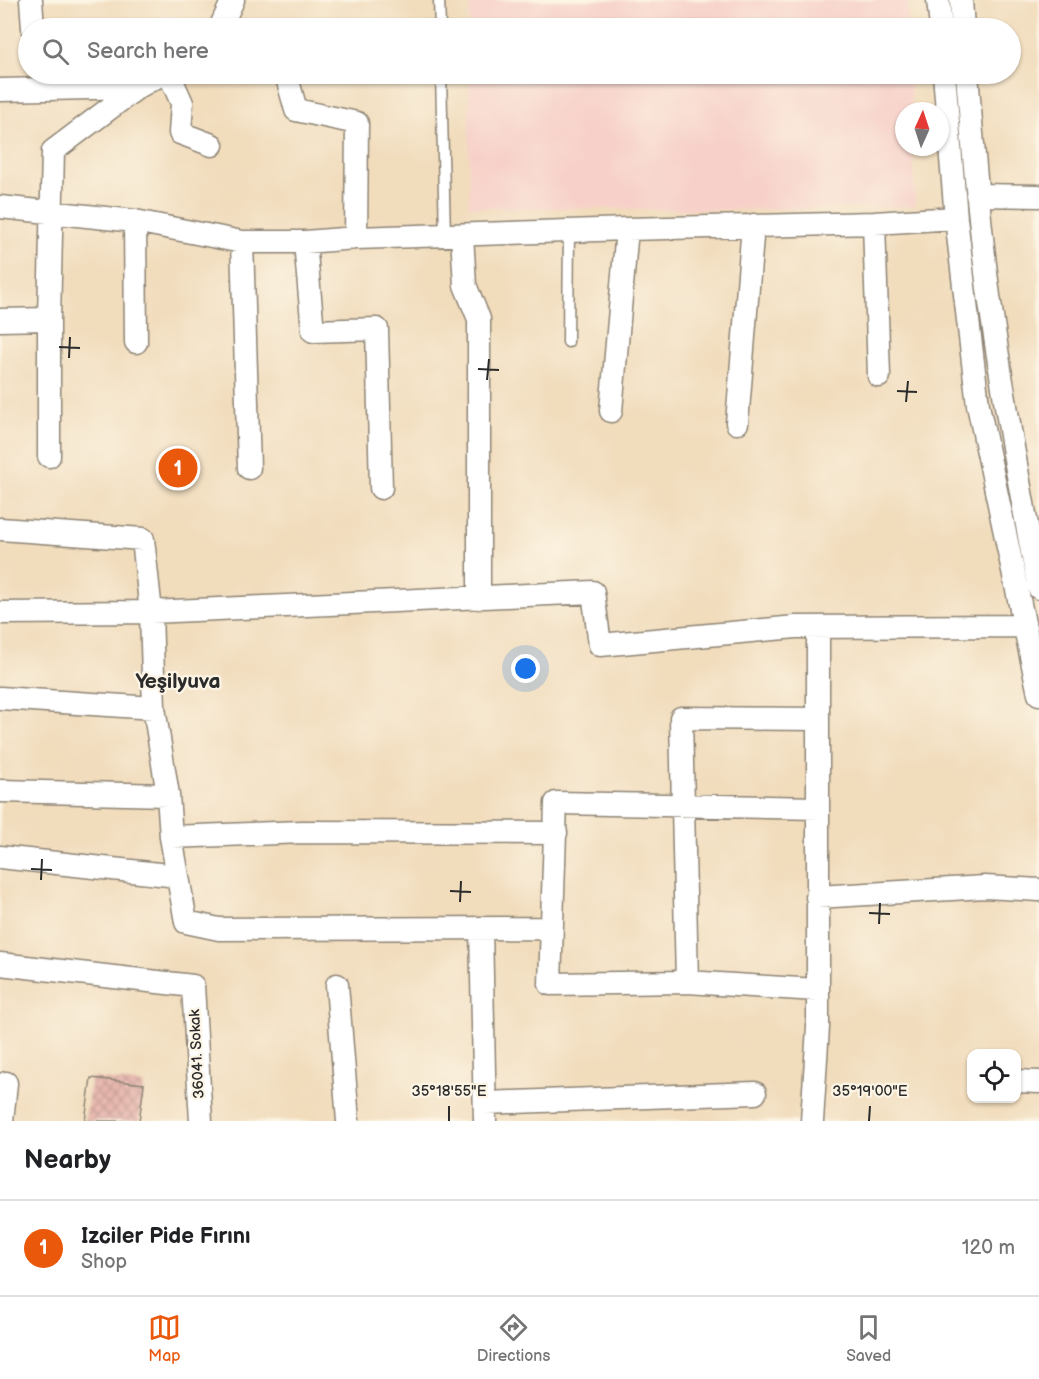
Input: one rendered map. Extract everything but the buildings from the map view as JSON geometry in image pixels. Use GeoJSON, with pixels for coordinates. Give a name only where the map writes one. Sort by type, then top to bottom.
{"type":"FeatureCollection","features":[{"type":"Feature","properties":{"kind":"street"},"geometry":{"type":"LineString","coordinates":[[31,0],[32,18]]}},
{"type":"Feature","properties":{"kind":"street"},"geometry":{"type":"LineString","coordinates":[[225,18],[233,0]]}},
{"type":"Feature","properties":{"kind":"street"},"geometry":{"type":"LineString","coordinates":[[938,0],[940,18]]}},
{"type":"Feature","properties":{"kind":"street"},"geometry":{"type":"LineString","coordinates":[[961,0],[962,18]]}},
{"type":"Feature","properties":{"kind":"street"},"geometry":{"type":"LineString","coordinates":[[49,456],[48,319],[53,152],[144,84]]}},
{"type":"Feature","properties":{"kind":"street"},"geometry":{"type":"LineString","coordinates":[[173,84],[182,104],[180,133],[212,145]]}},
{"type":"Feature","properties":{"kind":"street"},"geometry":{"type":"LineString","coordinates":[[289,84],[296,110],[357,123],[356,238]]}},
{"type":"Feature","properties":{"kind":"street"},"geometry":{"type":"LineString","coordinates":[[945,84],[956,218],[978,405],[1039,694]]}},
{"type":"Feature","properties":{"kind":"street"},"geometry":{"type":"LineString","coordinates":[[968,84],[977,195],[989,295],[1039,588]]}},
{"type":"Feature","properties":{"kind":"street"},"geometry":{"type":"LineString","coordinates":[[0,90],[138,87]]}},
{"type":"Feature","properties":{"kind":"street"},"geometry":{"type":"LineString","coordinates":[[977,195],[1039,196]]}},
{"type":"Feature","properties":{"kind":"street"},"geometry":{"type":"LineString","coordinates":[[0,207],[135,221],[242,242],[304,242],[356,238],[753,225],[874,224],[956,218]]}},
{"type":"Feature","properties":{"kind":"street"},"geometry":{"type":"LineString","coordinates":[[135,221],[136,342]]}},
{"type":"Feature","properties":{"kind":"street"},"geometry":{"type":"LineString","coordinates":[[874,224],[879,376]]}},
{"type":"Feature","properties":{"kind":"street"},"geometry":{"type":"LineString","coordinates":[[737,423],[753,225]]}},
{"type":"Feature","properties":{"kind":"street"},"geometry":{"type":"LineString","coordinates":[[610,411],[627,229]]}},
{"type":"Feature","properties":{"kind":"street"},"geometry":{"type":"LineString","coordinates":[[454,235],[465,285],[479,319],[478,598]]}},
{"type":"Feature","properties":{"kind":"street"},"geometry":{"type":"LineString","coordinates":[[242,242],[249,468]]}},
{"type":"Feature","properties":{"kind":"street"},"geometry":{"type":"LineString","coordinates":[[304,242],[314,331],[377,329],[381,488]]}},
{"type":"Feature","properties":{"kind":"street"},"geometry":{"type":"LineString","coordinates":[[0,320],[48,319]]}},
{"type":"Feature","properties":{"kind":"street"},"geometry":{"type":"LineString","coordinates":[[0,529],[143,539],[151,612],[154,708],[168,795],[171,837],[186,922],[219,929],[552,928]]}},
{"type":"Feature","properties":{"kind":"street"},"geometry":{"type":"LineString","coordinates":[[0,614],[151,612],[593,592],[600,645],[796,627],[1023,626]]}},
{"type":"Feature","properties":{"kind":"street"},"geometry":{"type":"LineString","coordinates":[[812,1121],[818,1027],[818,628]]}},
{"type":"Feature","properties":{"kind":"street"},"geometry":{"type":"LineString","coordinates":[[0,698],[154,708]]}},
{"type":"Feature","properties":{"kind":"street"},"geometry":{"type":"LineString","coordinates":[[687,982],[681,718],[817,719]]}},
{"type":"Feature","properties":{"kind":"street"},"geometry":{"type":"LineString","coordinates":[[0,790],[168,795]]}},
{"type":"Feature","properties":{"kind":"street"},"geometry":{"type":"LineString","coordinates":[[817,990],[687,982],[550,984],[556,803],[818,808]]}},
{"type":"Feature","properties":{"kind":"street"},"geometry":{"type":"LineString","coordinates":[[171,837],[303,832],[556,833]]}},
{"type":"Feature","properties":{"kind":"street"},"geometry":{"type":"LineString","coordinates":[[0,857],[178,876]]}},
{"type":"Feature","properties":{"kind":"street"},"geometry":{"type":"LineString","coordinates":[[817,897],[986,887],[1039,890]]}},
{"type":"Feature","properties":{"kind":"street"},"geometry":{"type":"LineString","coordinates":[[481,928],[485,1112],[755,1093]]}},
{"type":"Feature","properties":{"kind":"street","name":"36041. Sokak"},"geometry":{"type":"LineString","coordinates":[[0,964],[193,986],[201,1121]]}},
{"type":"Feature","properties":{"kind":"street"},"geometry":{"type":"LineString","coordinates":[[337,985],[348,1121]]}},
{"type":"Feature","properties":{"kind":"street"},"geometry":{"type":"LineString","coordinates":[[1021,1081],[1039,1082]]}},
{"type":"Feature","properties":{"kind":"street"},"geometry":{"type":"LineString","coordinates":[[2,1121],[6,1083]]}},
{"type":"Feature","properties":{"kind":"lane"},"geometry":{"type":"LineString","coordinates":[[439,0],[440,18]]}},
{"type":"Feature","properties":{"kind":"lane"},"geometry":{"type":"LineString","coordinates":[[442,84],[454,235]]}},
{"type":"Feature","properties":{"kind":"lane"},"geometry":{"type":"LineString","coordinates":[[568,342],[569,231]]}},
{"type":"Feature","properties":{"kind":"shaded area"},"geometry":{"type":"Polygon","coordinates":[[[470,0],[907,0],[908,18],[469,18],[470,0]]]}},
{"type":"Feature","properties":{"kind":"shaded area"},"geometry":{"type":"Polygon","coordinates":[[[469,84],[910,84],[911,102],[895,102],[895,156],[913,156],[915,206],[715,210],[469,207],[469,84]]]}},
{"type":"Feature","properties":{"kind":"place","name":"Izciler Pide Fırını"},"geometry":{"type":"Point","coordinates":[178,468]}},
{"type":"Feature","properties":{"kind":"district","name":"Yeşilyuva"},"geometry":{"type":"Point","coordinates":[178,681]}}]}
